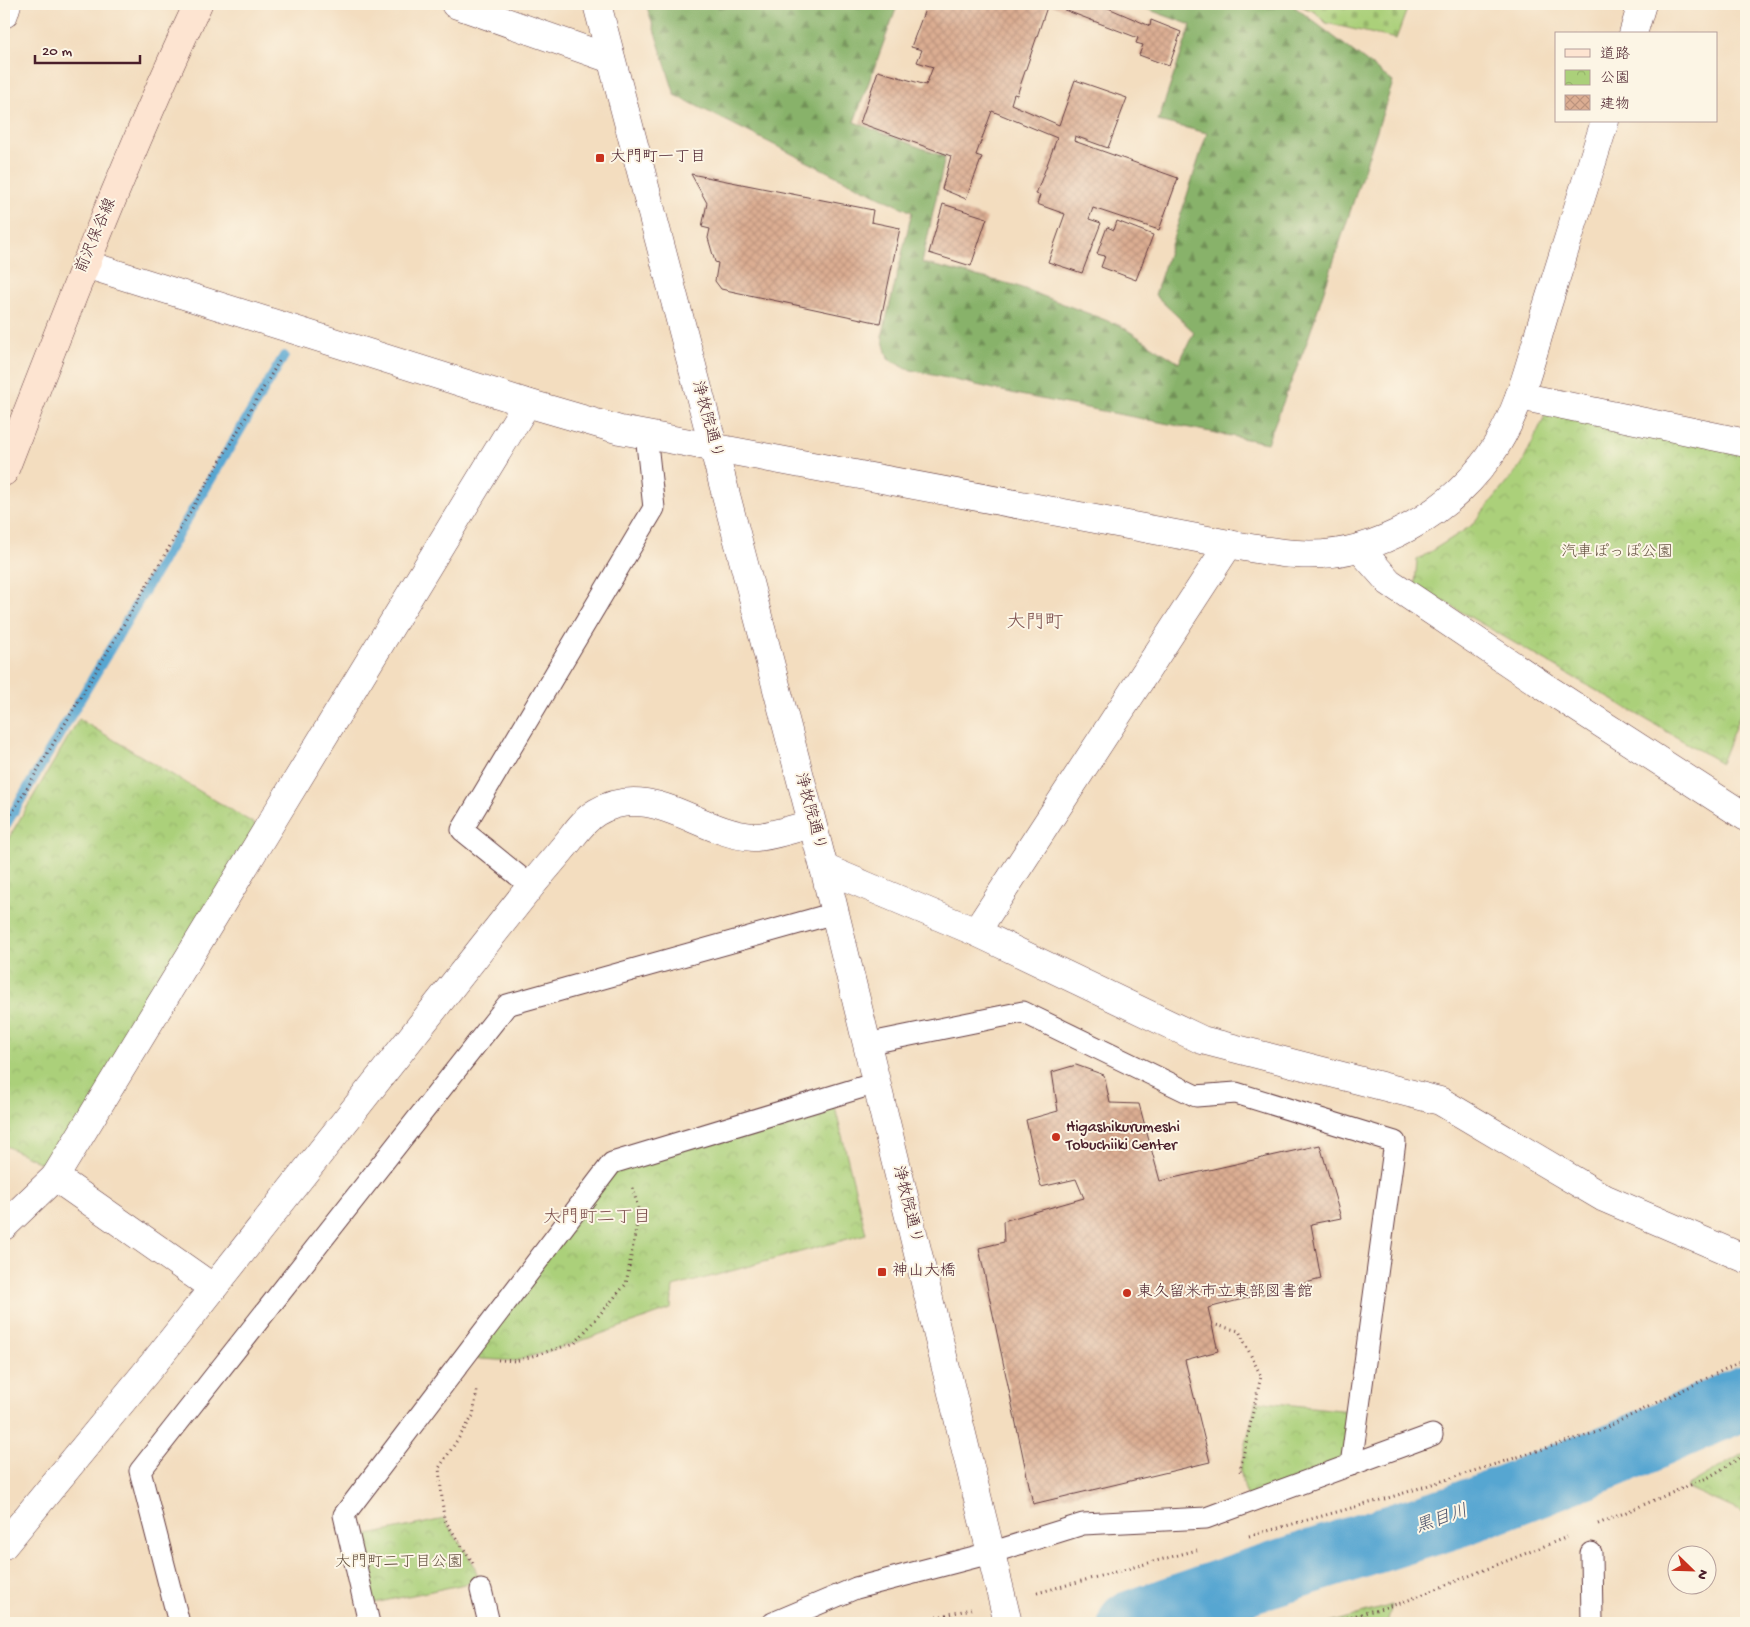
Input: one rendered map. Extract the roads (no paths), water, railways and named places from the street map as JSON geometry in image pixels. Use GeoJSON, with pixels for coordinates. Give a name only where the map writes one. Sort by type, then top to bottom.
{"type":"FeatureCollection","features":[{"type":"Feature","properties":{"kind":"main road","name":"前沢保谷線"},"geometry":{"type":"LineString","coordinates":[[4,472],[86,264],[173,56],[198,4]]}},
{"type":"Feature","properties":{"kind":"street"},"geometry":{"type":"LineString","coordinates":[[4,14],[7,4]]}},
{"type":"Feature","properties":{"kind":"street"},"geometry":{"type":"LineString","coordinates":[[455,4],[610,59]]}},
{"type":"Feature","properties":{"kind":"street","name":"浄牧院通り"},"geometry":{"type":"LineString","coordinates":[[597,4],[824,868],[1006,1616]]}},
{"type":"Feature","properties":{"kind":"street"},"geometry":{"type":"LineString","coordinates":[[1634,32],[1642,4]]}},
{"type":"Feature","properties":{"kind":"street"},"geometry":{"type":"LineString","coordinates":[[86,264],[528,403],[620,430],[1229,544],[1297,554],[1328,553],[1359,548],[1399,532],[1429,516],[1458,493],[1496,446],[1519,396],[1605,122]]}},
{"type":"Feature","properties":{"kind":"street"},"geometry":{"type":"LineString","coordinates":[[1519,396],[1746,443]]}},
{"type":"Feature","properties":{"kind":"street"},"geometry":{"type":"LineString","coordinates":[[4,1226],[55,1177],[528,403]]}},
{"type":"Feature","properties":{"kind":"street"},"geometry":{"type":"LineString","coordinates":[[976,932],[1229,544]]}},
{"type":"Feature","properties":{"kind":"street"},"geometry":{"type":"LineString","coordinates":[[1359,548],[1388,582],[1746,817]]}},
{"type":"Feature","properties":{"kind":"street"},"geometry":{"type":"LineString","coordinates":[[4,1545],[151,1366],[531,886],[584,823],[596,813],[613,804],[634,801],[659,806],[738,835],[755,837],[812,824]]}},
{"type":"Feature","properties":{"kind":"street"},"geometry":{"type":"LineString","coordinates":[[824,868],[976,932],[1202,1040],[1440,1100],[1604,1198],[1746,1259]]}},
{"type":"Feature","properties":{"kind":"street"},"geometry":{"type":"LineString","coordinates":[[55,1177],[212,1287]]}},
{"type":"Feature","properties":{"kind":"lane"},"geometry":{"type":"LineString","coordinates":[[531,886],[462,830],[654,508],[646,434]]}},
{"type":"Feature","properties":{"kind":"lane"},"geometry":{"type":"LineString","coordinates":[[179,1623],[140,1471],[506,1005],[835,913]]}},
{"type":"Feature","properties":{"kind":"lane"},"geometry":{"type":"LineString","coordinates":[[866,1044],[1023,1012],[1196,1096],[1236,1092],[1394,1142],[1351,1464]]}},
{"type":"Feature","properties":{"kind":"lane"},"geometry":{"type":"LineString","coordinates":[[369,1623],[344,1515],[612,1163],[876,1083]]}},
{"type":"Feature","properties":{"kind":"lane"},"geometry":{"type":"LineString","coordinates":[[773,1623],[856,1588],[990,1553],[1083,1524],[1206,1518],[1432,1435]]}},
{"type":"Feature","properties":{"kind":"lane"},"geometry":{"type":"LineString","coordinates":[[1591,1553],[1592,1623]]}},
{"type":"Feature","properties":{"kind":"lane"},"geometry":{"type":"LineString","coordinates":[[481,1590],[489,1623]]}},
{"type":"Feature","properties":{"kind":"waterway"},"geometry":{"type":"LineString","coordinates":[[4,828],[284,356]]}},
{"type":"Feature","properties":{"kind":"waterway","name":"黒目川"},"geometry":{"type":"LineString","coordinates":[[1130,1623],[1263,1577],[1456,1516],[1626,1450],[1746,1397]]}},
{"type":"Feature","properties":{"kind":"place","name":"大門町一丁目"},"geometry":{"type":"Point","coordinates":[600,158]}},
{"type":"Feature","properties":{"kind":"place","name":"Higashikurumeshi Tobuchiiki Center"},"geometry":{"type":"Point","coordinates":[1056,1137]}},
{"type":"Feature","properties":{"kind":"place","name":"神山大橋"},"geometry":{"type":"Point","coordinates":[882,1272]}},
{"type":"Feature","properties":{"kind":"place","name":"東久留米市立東部図書館"},"geometry":{"type":"Point","coordinates":[1127,1293]}},
{"type":"Feature","properties":{"kind":"district","name":"大門町"},"geometry":{"type":"Point","coordinates":[1035,623]}},
{"type":"Feature","properties":{"kind":"district","name":"大門町二丁目"},"geometry":{"type":"Point","coordinates":[597,1218]}},
{"type":"Feature","properties":{"kind":"park label","name":"汽車ぽっぽ公園"},"geometry":{"type":"Point","coordinates":[1617,553]}},
{"type":"Feature","properties":{"kind":"park label","name":"大門町二丁目公園"},"geometry":{"type":"Point","coordinates":[399,1563]}}]}
